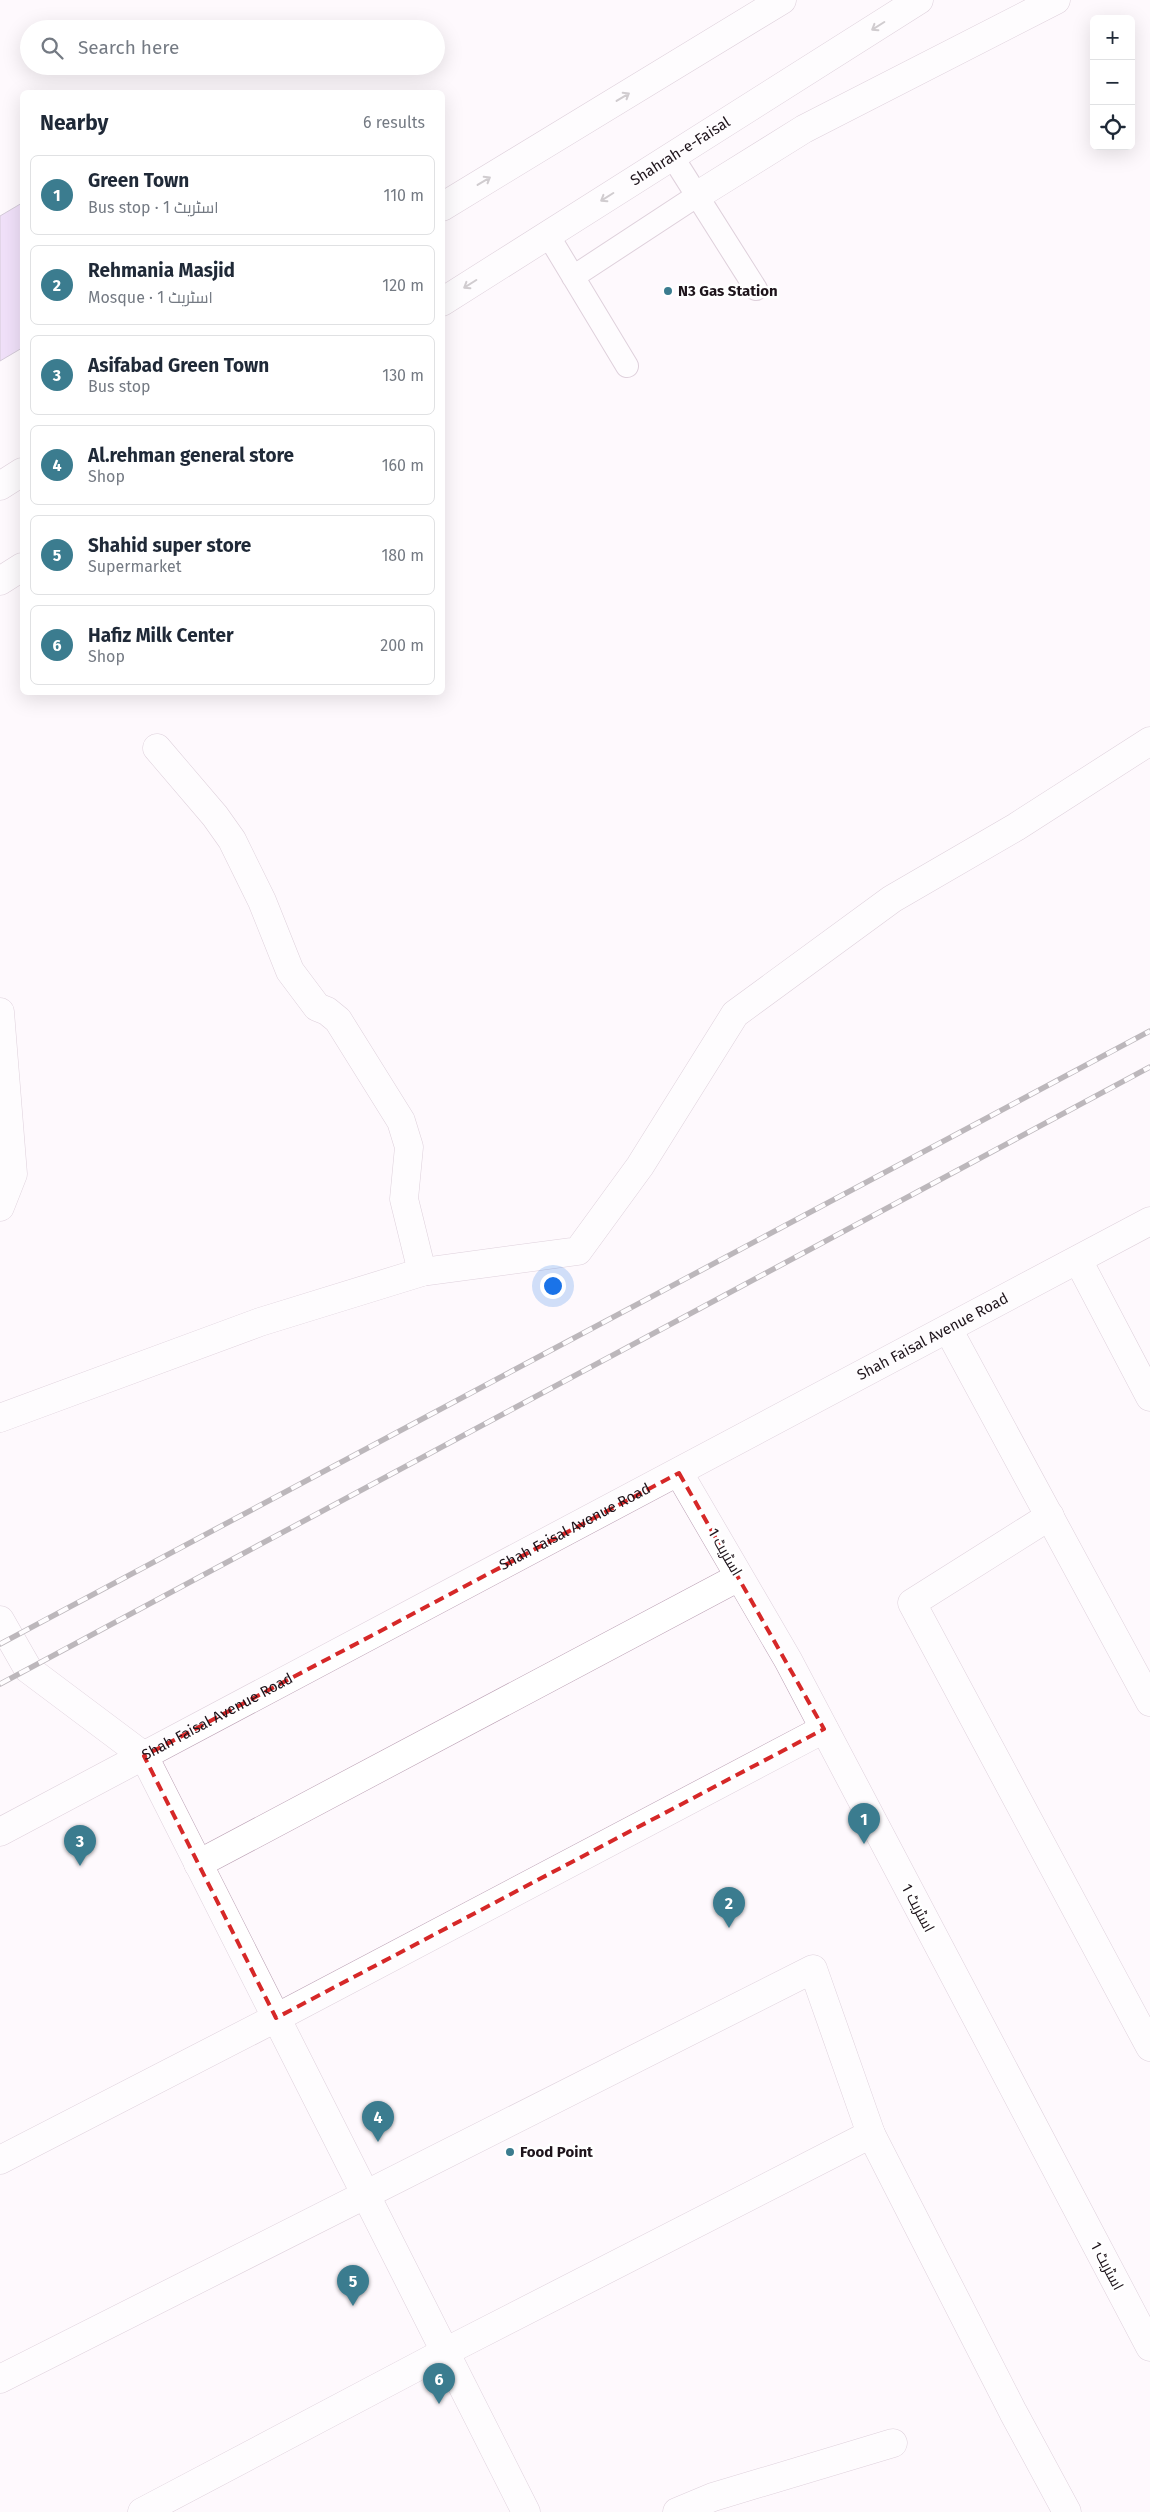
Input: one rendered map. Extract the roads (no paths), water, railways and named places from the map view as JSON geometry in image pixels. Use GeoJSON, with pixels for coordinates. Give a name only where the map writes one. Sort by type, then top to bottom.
{"type":"FeatureCollection","features":[{"type":"Feature","properties":{"kind":"main road"},"geometry":{"type":"LineString","coordinates":[[445,205],[782,0]]}},
{"type":"Feature","properties":{"kind":"main road","name":"Shahrah-e-Faisal"},"geometry":{"type":"LineString","coordinates":[[445,300],[919,0]]}},
{"type":"Feature","properties":{"kind":"main road"},"geometry":{"type":"LineString","coordinates":[[698,195],[804,129],[1056,0]]}},
{"type":"Feature","properties":{"kind":"main road"},"geometry":{"type":"LineString","coordinates":[[0,486],[20,473]]}},
{"type":"Feature","properties":{"kind":"main road"},"geometry":{"type":"LineString","coordinates":[[0,581],[20,568]]}},
{"type":"Feature","properties":{"kind":"main road"},"geometry":{"type":"LineString","coordinates":[[0,1418],[260,1322],[422,1272],[578,1250],[640,1166],[735,1014],[892,899],[1016,827],[1150,741]]}},
{"type":"Feature","properties":{"kind":"main road"},"geometry":{"type":"LineString","coordinates":[[157,748],[215,816],[232,840],[262,901],[290,971],[316,1007],[327,1011],[338,1020],[401,1121],[409,1147],[404,1199],[422,1272]]}},
{"type":"Feature","properties":{"kind":"main road"},"geometry":{"type":"LineString","coordinates":[[0,1012],[12,1174],[0,1207]]}},
{"type":"Feature","properties":{"kind":"main road","name":"Shah Faisal Avenue Road"},"geometry":{"type":"LineString","coordinates":[[0,1832],[679,1473],[1150,1221]]}},
{"type":"Feature","properties":{"kind":"main road"},"geometry":{"type":"LineString","coordinates":[[1078,1260],[1150,1397]]}},
{"type":"Feature","properties":{"kind":"main road"},"geometry":{"type":"LineString","coordinates":[[948,1328],[1150,1702]]}},
{"type":"Feature","properties":{"kind":"main road","name":"اسٹریٹ 1"},"geometry":{"type":"LineString","coordinates":[[679,1473],[788,1660],[1150,2347]]}},
{"type":"Feature","properties":{"kind":"main road"},"geometry":{"type":"LineString","coordinates":[[1050,1516],[912,1603],[1150,2047]]}},
{"type":"Feature","properties":{"kind":"main road"},"geometry":{"type":"LineString","coordinates":[[198,1864],[739,1577]]}},
{"type":"Feature","properties":{"kind":"main road"},"geometry":{"type":"LineString","coordinates":[[0,1620],[28,1669],[144,1756],[526,2512]]}},
{"type":"Feature","properties":{"kind":"main road"},"geometry":{"type":"LineString","coordinates":[[0,2160],[276,2018],[824,1729]]}},
{"type":"Feature","properties":{"kind":"main road"},"geometry":{"type":"LineString","coordinates":[[0,2379],[813,1969],[871,2134],[1009,2404],[1067,2512]]}},
{"type":"Feature","properties":{"kind":"main road"},"geometry":{"type":"LineString","coordinates":[[142,2512],[445,2352],[871,2134]]}},
{"type":"Feature","properties":{"kind":"main road"},"geometry":{"type":"LineString","coordinates":[[677,2512],[718,2505],[892,2442]]}},
{"type":"Feature","properties":{"kind":"lane"},"geometry":{"type":"LineString","coordinates":[[672,156],[756,289]]}},
{"type":"Feature","properties":{"kind":"lane"},"geometry":{"type":"LineString","coordinates":[[573,277],[698,195]]}},
{"type":"Feature","properties":{"kind":"lane"},"geometry":{"type":"LineString","coordinates":[[548,235],[627,366]]}},
{"type":"Feature","properties":{"kind":"railway"},"geometry":{"type":"LineString","coordinates":[[0,1644],[1150,1031]]}},
{"type":"Feature","properties":{"kind":"railway"},"geometry":{"type":"LineString","coordinates":[[0,1684],[1150,1067]]}},
{"type":"Feature","properties":{"kind":"place","name":"N3 Gas Station"},"geometry":{"type":"Point","coordinates":[668,291]}},
{"type":"Feature","properties":{"kind":"place","name":"Green Town"},"geometry":{"type":"Point","coordinates":[864,1844]}},
{"type":"Feature","properties":{"kind":"place","name":"Asifabad Green Town"},"geometry":{"type":"Point","coordinates":[80,1866]}},
{"type":"Feature","properties":{"kind":"place","name":"Rehmania Masjid"},"geometry":{"type":"Point","coordinates":[729,1928]}},
{"type":"Feature","properties":{"kind":"place","name":"Al.rehman general store"},"geometry":{"type":"Point","coordinates":[378,2142]}},
{"type":"Feature","properties":{"kind":"place","name":"Food Point"},"geometry":{"type":"Point","coordinates":[510,2152]}},
{"type":"Feature","properties":{"kind":"place","name":"Shahid super store"},"geometry":{"type":"Point","coordinates":[353,2306]}},
{"type":"Feature","properties":{"kind":"place","name":"Hafiz Milk Center"},"geometry":{"type":"Point","coordinates":[439,2404]}}]}
